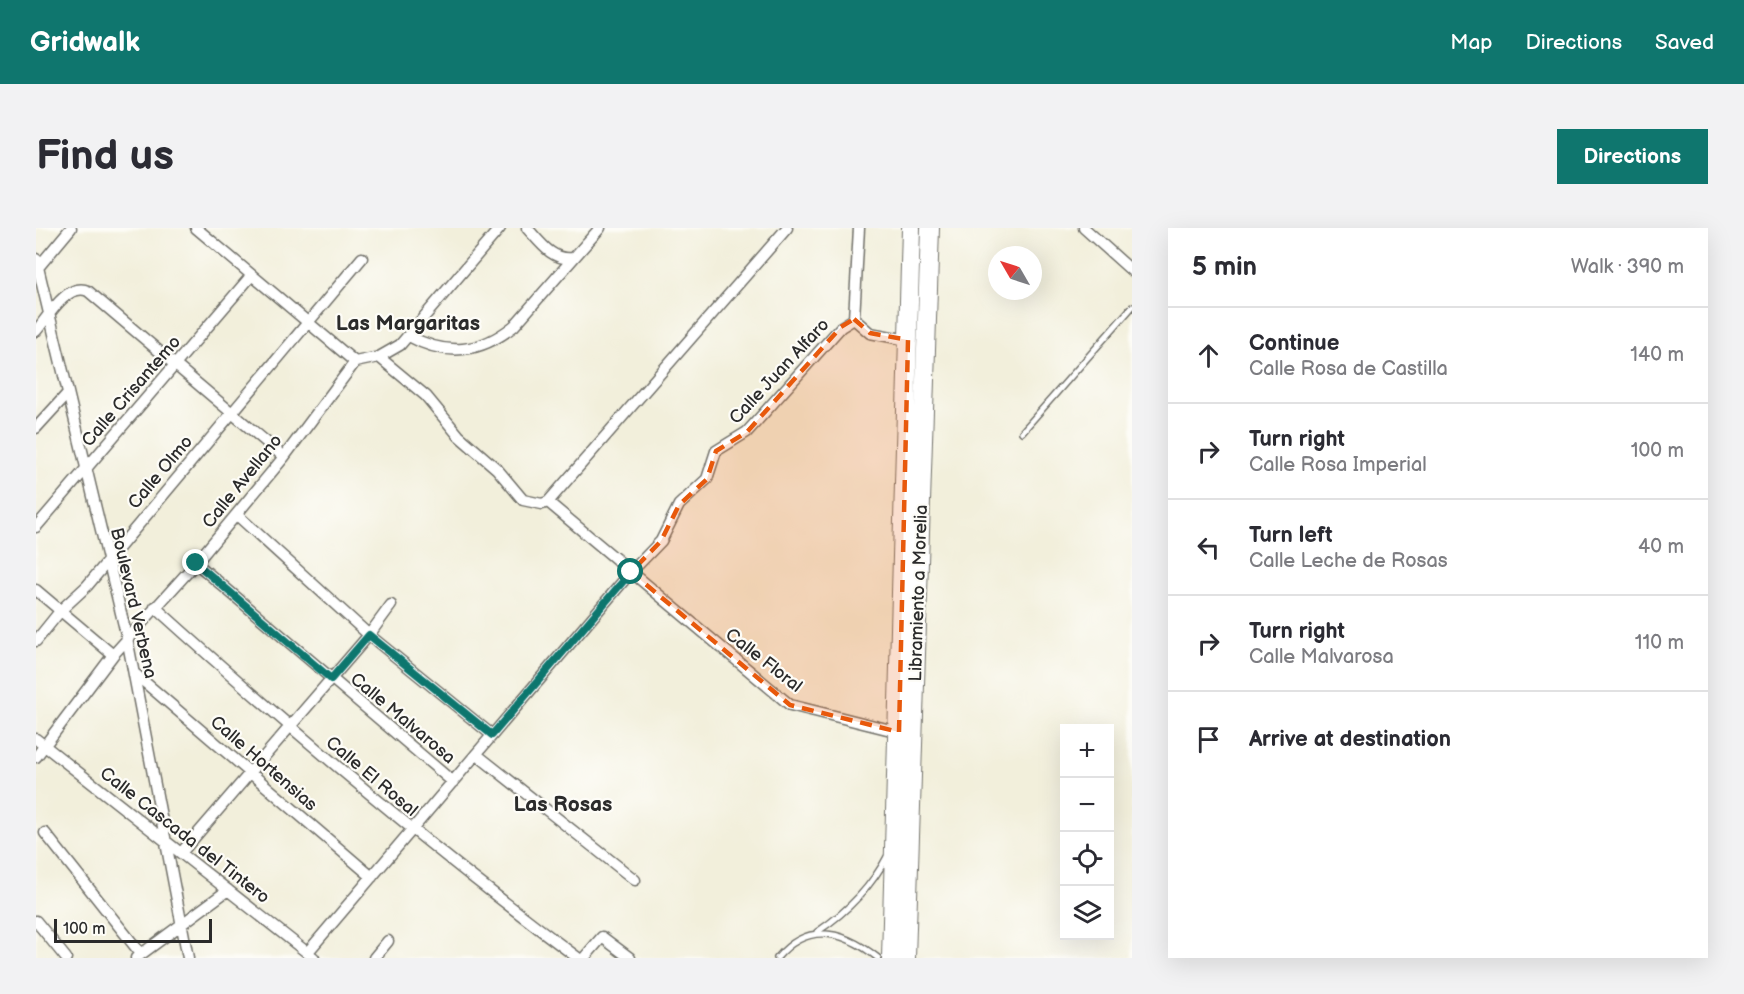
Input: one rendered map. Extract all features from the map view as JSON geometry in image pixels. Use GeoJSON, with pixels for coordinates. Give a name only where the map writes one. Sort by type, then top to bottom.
{"type":"FeatureCollection","features":[{"type":"Feature","properties":{"kind":"highway","name":"Libramiento a Morelia"},"geometry":{"type":"LineString","coordinates":[[891,958],[893,845],[899,732],[911,228]]}},
{"type":"Feature","properties":{"kind":"highway","name":"Libramiento a Morelia"},"geometry":{"type":"LineString","coordinates":[[906,958],[930,228]]}},
{"type":"Feature","properties":{"kind":"street"},"geometry":{"type":"LineString","coordinates":[[37,266],[71,228]]}},
{"type":"Feature","properties":{"kind":"street"},"geometry":{"type":"LineString","coordinates":[[196,229],[355,362],[379,357],[409,336],[500,228]]}},
{"type":"Feature","properties":{"kind":"street"},"geometry":{"type":"LineString","coordinates":[[527,228],[552,254],[565,259],[573,258]]}},
{"type":"Feature","properties":{"kind":"street"},"geometry":{"type":"LineString","coordinates":[[409,336],[425,345],[444,350],[463,351],[482,347],[499,338],[514,326],[600,228]]}},
{"type":"Feature","properties":{"kind":"street"},"geometry":{"type":"LineString","coordinates":[[379,357],[426,396],[459,436],[497,470],[523,500],[542,504],[548,502],[788,228]]}},
{"type":"Feature","properties":{"kind":"street","name":"Calle Juan Alfaro"},"geometry":{"type":"LineString","coordinates":[[311,956],[372,877],[631,572],[661,541],[679,505],[707,479],[716,451],[747,432],[841,327],[854,319],[860,228]]}},
{"type":"Feature","properties":{"kind":"street"},"geometry":{"type":"LineString","coordinates":[[1084,228],[1132,271]]}},
{"type":"Feature","properties":{"kind":"street","name":"Calle Olmo"},"geometry":{"type":"LineString","coordinates":[[36,641],[61,610],[87,586],[107,559],[362,258]]}},
{"type":"Feature","properties":{"kind":"street","name":"Boulevard Verbena"},"geometry":{"type":"LineString","coordinates":[[37,266],[128,638],[188,958]]}},
{"type":"Feature","properties":{"kind":"street","name":"Calle Crisantemo"},"geometry":{"type":"LineString","coordinates":[[36,527],[251,276]]}},
{"type":"Feature","properties":{"kind":"street"},"geometry":{"type":"LineString","coordinates":[[36,331],[71,291],[80,288],[88,291],[284,458]]}},
{"type":"Feature","properties":{"kind":"street"},"geometry":{"type":"LineString","coordinates":[[854,319],[870,333],[909,340]]}},
{"type":"Feature","properties":{"kind":"street","name":"Calle Avellano"},"geometry":{"type":"LineString","coordinates":[[36,757],[41,742],[128,638],[237,515],[284,458],[355,362]]}},
{"type":"Feature","properties":{"kind":"street"},"geometry":{"type":"LineString","coordinates":[[36,429],[68,393]]}},
{"type":"Feature","properties":{"kind":"street","name":"Calle Floral"},"geometry":{"type":"LineString","coordinates":[[548,502],[790,705],[899,732]]}},
{"type":"Feature","properties":{"kind":"street"},"geometry":{"type":"LineString","coordinates":[[237,515],[369,635],[492,735]]}},
{"type":"Feature","properties":{"kind":"street","name":"Calle Malvarosa"},"geometry":{"type":"LineString","coordinates":[[196,563],[453,782]]}},
{"type":"Feature","properties":{"kind":"street"},"geometry":{"type":"LineString","coordinates":[[36,590],[113,656]]}},
{"type":"Feature","properties":{"kind":"street"},"geometry":{"type":"LineString","coordinates":[[181,853],[369,635],[391,605]]}},
{"type":"Feature","properties":{"kind":"street","name":"Calle El Rosal"},"geometry":{"type":"LineString","coordinates":[[155,607],[289,728],[411,831],[578,958]]}},
{"type":"Feature","properties":{"kind":"street","name":"Calle Hortensias"},"geometry":{"type":"LineString","coordinates":[[134,674],[372,877]]}},
{"type":"Feature","properties":{"kind":"street","name":"Calle Cascada del Tintero"},"geometry":{"type":"LineString","coordinates":[[41,742],[311,956]]}},
{"type":"Feature","properties":{"kind":"street"},"geometry":{"type":"LineString","coordinates":[[476,754],[635,880]]}},
{"type":"Feature","properties":{"kind":"street"},"geometry":{"type":"LineString","coordinates":[[45,833],[139,956],[228,890]]}},
{"type":"Feature","properties":{"kind":"street"},"geometry":{"type":"LineString","coordinates":[[36,921],[66,958]]}},
{"type":"Feature","properties":{"kind":"street"},"geometry":{"type":"LineString","coordinates":[[584,958],[602,937],[630,958]]}},
{"type":"Feature","properties":{"kind":"street"},"geometry":{"type":"LineString","coordinates":[[374,958],[388,940]]}},
{"type":"Feature","properties":{"kind":"lane"},"geometry":{"type":"LineString","coordinates":[[1022,432],[1132,307]]}},
{"type":"Feature","properties":{"kind":"lane"},"geometry":{"type":"LineString","coordinates":[[777,958],[787,945],[817,932],[837,919],[869,886],[893,845]]}},
{"type":"Feature","properties":{"kind":"lane"},"geometry":{"type":"LineString","coordinates":[[817,932],[846,938],[878,958]]}},
{"type":"Feature","properties":{"kind":"highlighted area"},"geometry":{"type":"Polygon","coordinates":[[[854,319],[870,333],[908,340],[899,732],[790,705],[631,572],[661,541],[679,505],[707,479],[716,451],[747,432],[841,327],[854,319]]]}},
{"type":"Feature","properties":{"kind":"district","name":"Las Margaritas"},"geometry":{"type":"Point","coordinates":[408,323]}},
{"type":"Feature","properties":{"kind":"district","name":"Las Rosas"},"geometry":{"type":"Point","coordinates":[563,804]}},
{"type":"Feature","properties":{"kind":"route"},"geometry":{"type":"LineString","coordinates":[[196,563],[331,679],[369,635],[492,735],[631,572]]}}]}
